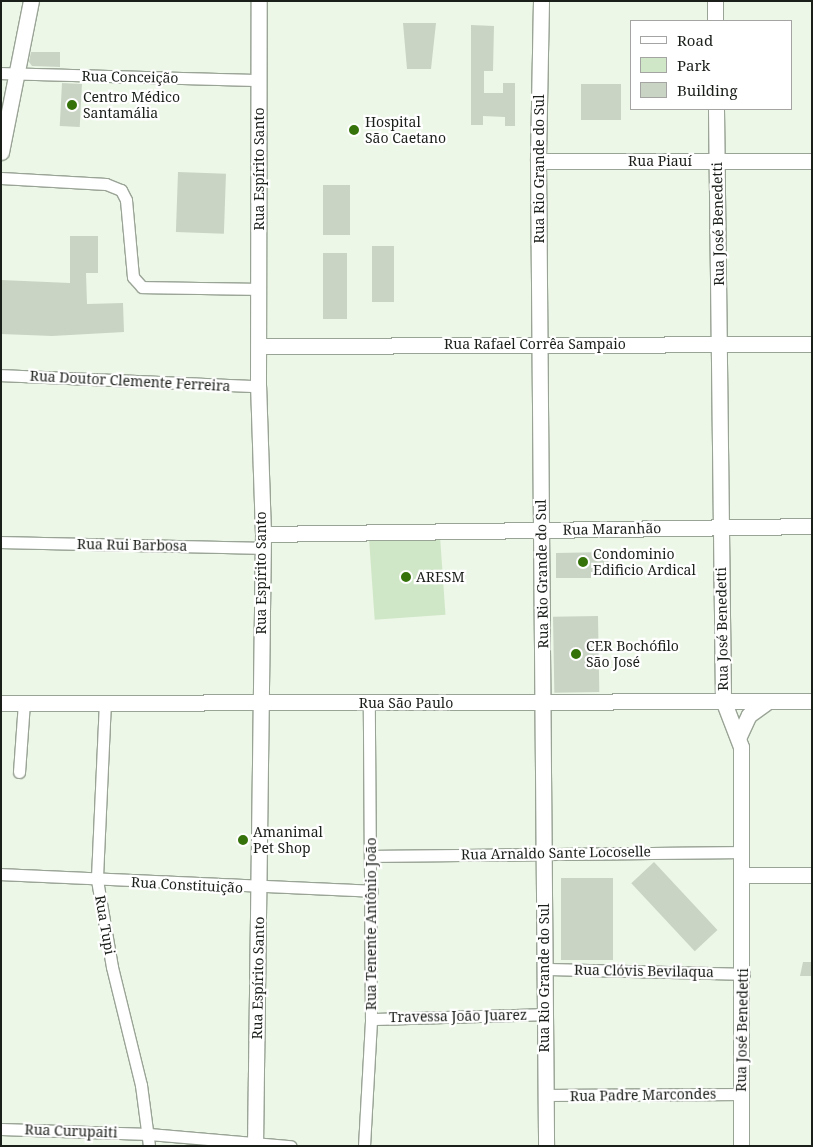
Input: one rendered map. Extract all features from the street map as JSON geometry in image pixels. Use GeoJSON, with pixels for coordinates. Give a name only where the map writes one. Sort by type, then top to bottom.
{"type":"FeatureCollection","features":[{"type":"Feature","properties":{"kind":"street"},"geometry":{"type":"LineString","coordinates":[[1,152],[9,73],[31,1]]}},
{"type":"Feature","properties":{"kind":"street","name":"Rua Espírito Santo"},"geometry":{"type":"LineString","coordinates":[[255,1145],[263,541],[258,386],[259,1]]}},
{"type":"Feature","properties":{"kind":"street","name":"Rua Rio Grande do Sul"},"geometry":{"type":"LineString","coordinates":[[541,1],[538,161],[540,530],[545,704],[543,852],[546,1146]]}},
{"type":"Feature","properties":{"kind":"street"},"geometry":{"type":"LineString","coordinates":[[715,1],[715,20]]}},
{"type":"Feature","properties":{"kind":"street","name":"Rua Conceição"},"geometry":{"type":"LineString","coordinates":[[9,73],[259,80]]}},
{"type":"Feature","properties":{"kind":"street","name":"Rua José Benedetti"},"geometry":{"type":"LineString","coordinates":[[716,110],[723,700],[739,736],[744,974],[741,1146]]}},
{"type":"Feature","properties":{"kind":"street","name":"Rua Piauí"},"geometry":{"type":"LineString","coordinates":[[538,161],[812,161]]}},
{"type":"Feature","properties":{"kind":"street"},"geometry":{"type":"LineString","coordinates":[[1,178],[106,184],[121,190],[126,200],[132,277],[142,287],[258,289]]}},
{"type":"Feature","properties":{"kind":"street","name":"Rua Rafael Corrêa Sampaio"},"geometry":{"type":"LineString","coordinates":[[259,346],[812,344]]}},
{"type":"Feature","properties":{"kind":"street","name":"Rua Doutor Clemente Ferreira"},"geometry":{"type":"LineString","coordinates":[[1,375],[258,386]]}},
{"type":"Feature","properties":{"kind":"street","name":"Rua Maranhão"},"geometry":{"type":"LineString","coordinates":[[263,541],[540,530],[812,526]]}},
{"type":"Feature","properties":{"kind":"street","name":"Rua Rui Barbosa"},"geometry":{"type":"LineString","coordinates":[[1,542],[263,541]]}},
{"type":"Feature","properties":{"kind":"street","name":"Rua São Paulo"},"geometry":{"type":"LineString","coordinates":[[1,703],[105,701],[545,704],[723,700],[812,701]]}},
{"type":"Feature","properties":{"kind":"street"},"geometry":{"type":"LineString","coordinates":[[739,736],[749,715],[768,700]]}},
{"type":"Feature","properties":{"kind":"street","name":"Rua Tupi"},"geometry":{"type":"LineString","coordinates":[[105,701],[97,880],[149,1140]]}},
{"type":"Feature","properties":{"kind":"street","name":"Rua Tenente Antônio João"},"geometry":{"type":"LineString","coordinates":[[364,1146],[371,1019],[372,856],[369,702]]}},
{"type":"Feature","properties":{"kind":"street"},"geometry":{"type":"LineString","coordinates":[[19,772],[24,703]]}},
{"type":"Feature","properties":{"kind":"street","name":"Rua Arnaldo Sante Locoselle"},"geometry":{"type":"LineString","coordinates":[[372,856],[543,852],[740,852]]}},
{"type":"Feature","properties":{"kind":"street","name":"Rua Constituição"},"geometry":{"type":"LineString","coordinates":[[1,874],[259,888],[372,891]]}},
{"type":"Feature","properties":{"kind":"street"},"geometry":{"type":"LineString","coordinates":[[742,876],[812,875]]}},
{"type":"Feature","properties":{"kind":"street","name":"Rua Clóvis Bevilaqua"},"geometry":{"type":"LineString","coordinates":[[544,969],[744,974]]}},
{"type":"Feature","properties":{"kind":"street","name":"Travessa João Juarez"},"geometry":{"type":"LineString","coordinates":[[371,1019],[545,1014]]}},
{"type":"Feature","properties":{"kind":"street","name":"Rua Padre Marcondes"},"geometry":{"type":"LineString","coordinates":[[544,1095],[741,1094]]}},
{"type":"Feature","properties":{"kind":"street","name":"Rua Curupaiti"},"geometry":{"type":"LineString","coordinates":[[1,1129],[149,1140],[290,1146]]}},
{"type":"Feature","properties":{"kind":"green space","name":"ARESM"},"geometry":{"type":"Polygon","coordinates":[[[440,536],[446,615],[375,620],[369,541],[440,536]]]}},
{"type":"Feature","properties":{"kind":"building"},"geometry":{"type":"Polygon","coordinates":[[[403,23],[436,23],[431,69],[407,69],[403,23]]]}},
{"type":"Feature","properties":{"kind":"building"},"geometry":{"type":"Polygon","coordinates":[[[471,25],[494,26],[493,71],[484,71],[484,93],[503,93],[503,83],[515,83],[515,126],[505,126],[505,117],[483,116],[483,125],[471,125],[471,25]]]}},
{"type":"Feature","properties":{"kind":"building"},"geometry":{"type":"Polygon","coordinates":[[[31,52],[60,52],[60,67],[32,66],[29,62],[31,52]]]}},
{"type":"Feature","properties":{"kind":"building","name":"Centro Médico Santamália"},"geometry":{"type":"Polygon","coordinates":[[[62,83],[82,84],[80,127],[60,126],[62,83]]]}},
{"type":"Feature","properties":{"kind":"building"},"geometry":{"type":"Polygon","coordinates":[[[581,84],[621,84],[621,120],[581,120],[581,84]]]}},
{"type":"Feature","properties":{"kind":"building"},"geometry":{"type":"Polygon","coordinates":[[[178,172],[226,174],[224,234],[176,232],[178,172]]]}},
{"type":"Feature","properties":{"kind":"building"},"geometry":{"type":"Polygon","coordinates":[[[323,185],[350,185],[350,235],[323,235],[323,185]]]}},
{"type":"Feature","properties":{"kind":"building"},"geometry":{"type":"Polygon","coordinates":[[[70,236],[98,236],[98,273],[86,273],[87,304],[123,303],[124,332],[52,336],[1,334],[1,280],[70,283],[70,236]]]}},
{"type":"Feature","properties":{"kind":"building"},"geometry":{"type":"Polygon","coordinates":[[[372,246],[394,246],[394,302],[372,302],[372,246]]]}},
{"type":"Feature","properties":{"kind":"building"},"geometry":{"type":"Polygon","coordinates":[[[323,253],[347,253],[347,319],[323,319],[323,253]]]}},
{"type":"Feature","properties":{"kind":"building","name":"Condominio Edificio Ardical"},"geometry":{"type":"Polygon","coordinates":[[[609,552],[609,571],[591,572],[591,578],[556,578],[556,553],[609,552]]]}},
{"type":"Feature","properties":{"kind":"building","name":"CER Bochófilo São José"},"geometry":{"type":"Polygon","coordinates":[[[598,616],[599,692],[554,693],[553,617],[598,616]]]}},
{"type":"Feature","properties":{"kind":"building"},"geometry":{"type":"Polygon","coordinates":[[[654,862],[717,930],[695,951],[631,883],[654,862]]]}},
{"type":"Feature","properties":{"kind":"building"},"geometry":{"type":"Polygon","coordinates":[[[561,878],[613,878],[613,960],[561,960],[561,878]]]}},
{"type":"Feature","properties":{"kind":"building"},"geometry":{"type":"Polygon","coordinates":[[[803,962],[812,962],[812,976],[800,976],[803,962]]]}},
{"type":"Feature","properties":{"kind":"place","name":"Centro Médico Santamália"},"geometry":{"type":"Point","coordinates":[72,105]}},
{"type":"Feature","properties":{"kind":"place","name":"Hospital São Caetano"},"geometry":{"type":"Point","coordinates":[354,130]}},
{"type":"Feature","properties":{"kind":"place","name":"Condominio Edificio Ardical"},"geometry":{"type":"Point","coordinates":[583,562]}},
{"type":"Feature","properties":{"kind":"place","name":"ARESM"},"geometry":{"type":"Point","coordinates":[406,577]}},
{"type":"Feature","properties":{"kind":"place","name":"CER Bochófilo São José"},"geometry":{"type":"Point","coordinates":[576,654]}},
{"type":"Feature","properties":{"kind":"place","name":"Amanimal Pet Shop"},"geometry":{"type":"Point","coordinates":[243,840]}}]}
